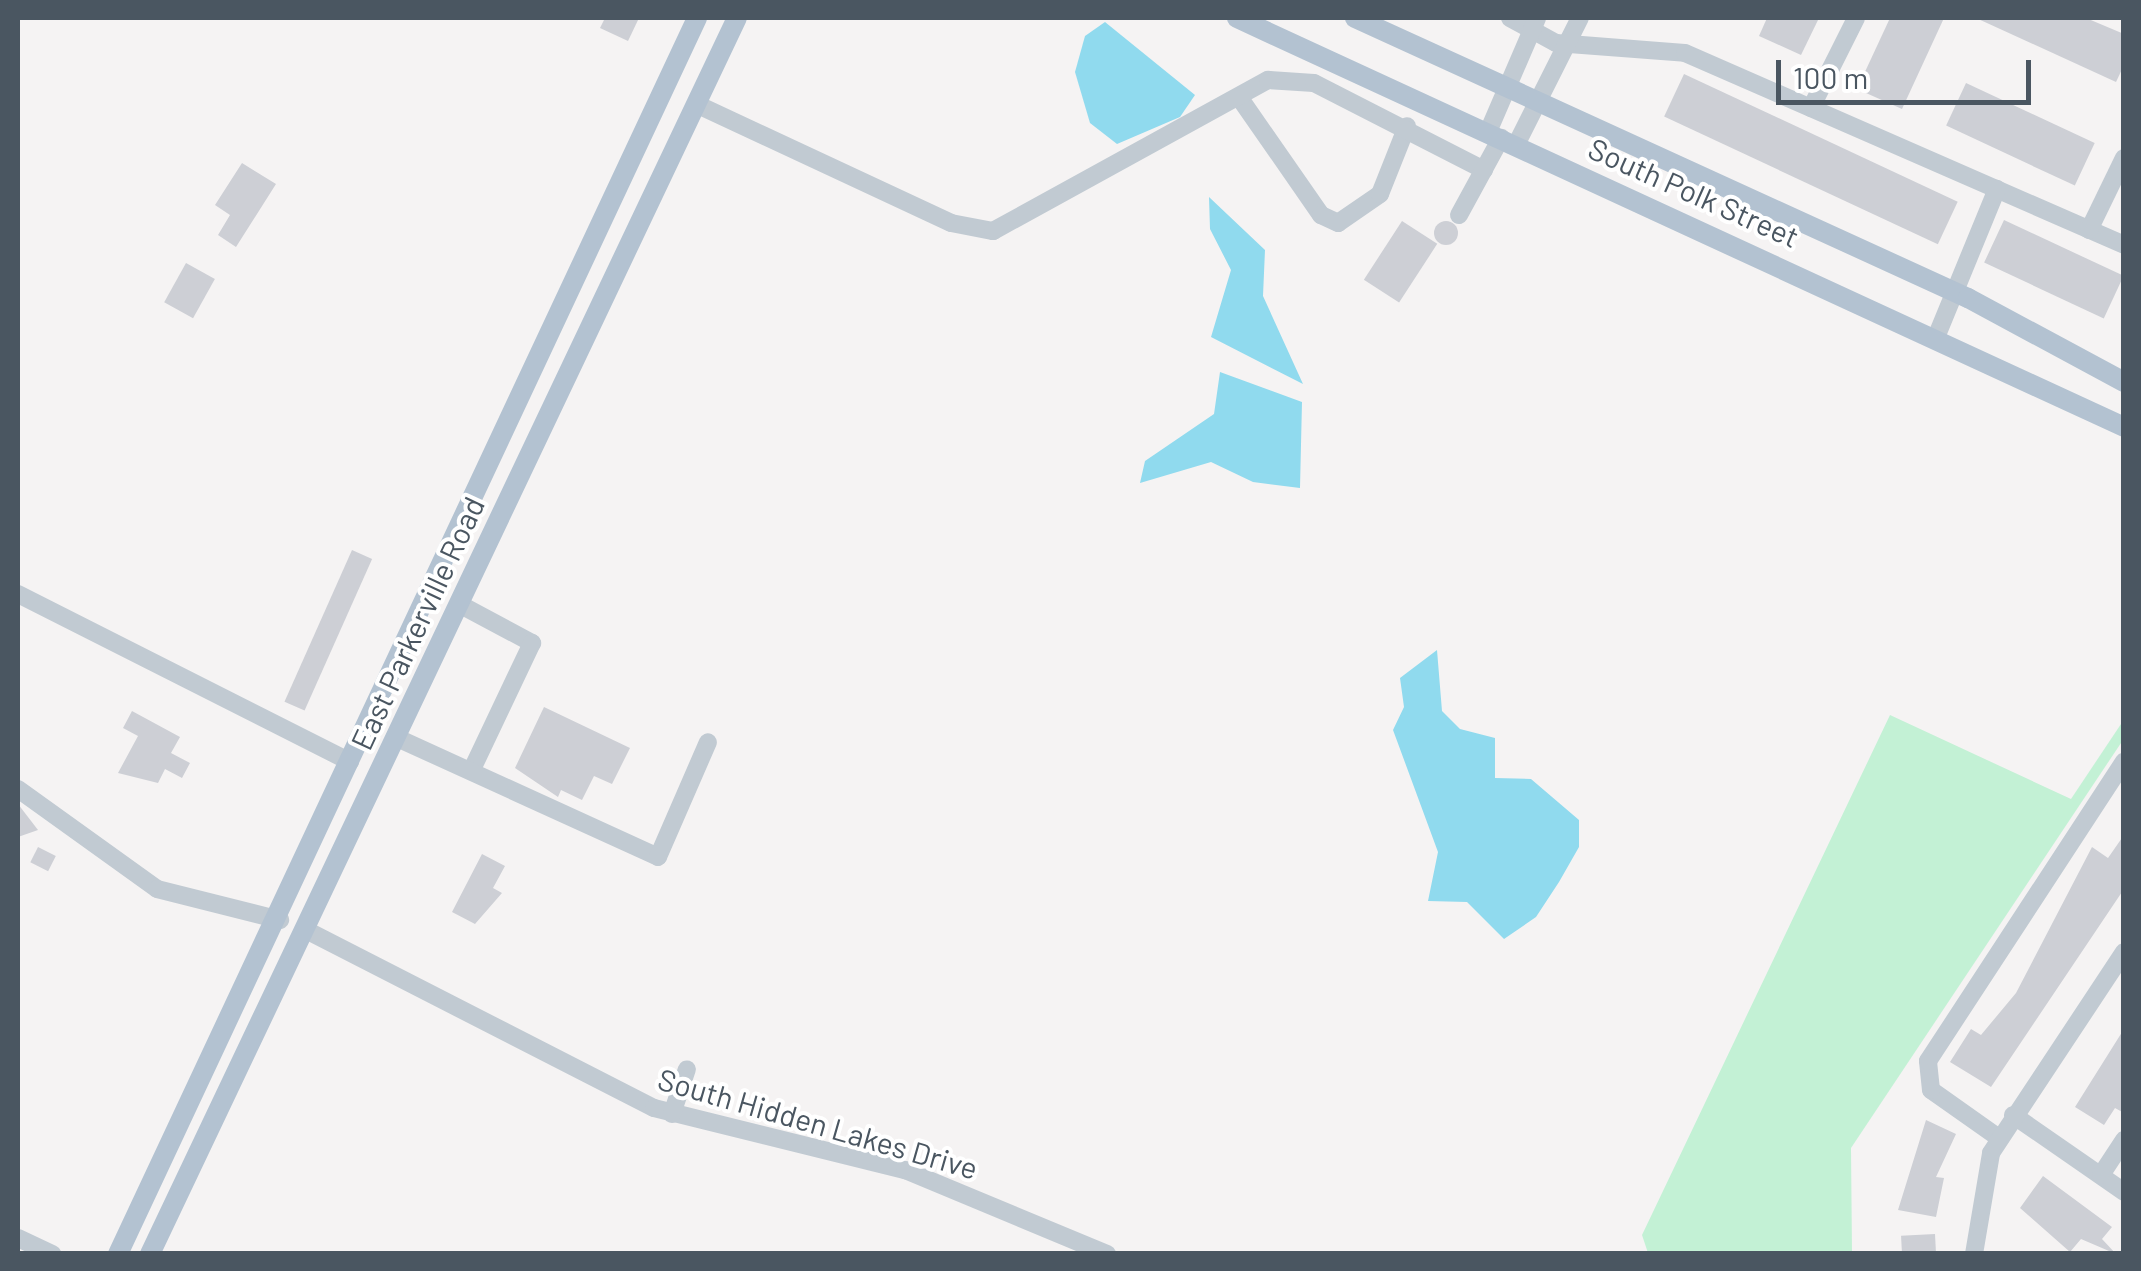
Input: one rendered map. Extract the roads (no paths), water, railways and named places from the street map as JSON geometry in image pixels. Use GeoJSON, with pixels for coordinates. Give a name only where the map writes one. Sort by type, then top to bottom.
{"type":"FeatureCollection","features":[{"type":"Feature","properties":{"kind":"main road","name":"East Parkerville Road"},"geometry":{"type":"LineString","coordinates":[[118,1254],[280,920],[698,18]]}},
{"type":"Feature","properties":{"kind":"main road","name":"East Parkerville Road"},"geometry":{"type":"LineString","coordinates":[[150,1254],[738,18]]}},
{"type":"Feature","properties":{"kind":"main road","name":"South Polk Street"},"geometry":{"type":"LineString","coordinates":[[1237,18],[1938,335],[2124,427]]}},
{"type":"Feature","properties":{"kind":"main road","name":"South Polk Street"},"geometry":{"type":"LineString","coordinates":[[1355,18],[1956,292],[2124,382]]}},
{"type":"Feature","properties":{"kind":"main road"},"geometry":{"type":"LineString","coordinates":[[522,396],[550,412]]}},
{"type":"Feature","properties":{"kind":"main road"},"geometry":{"type":"LineString","coordinates":[[368,725],[395,738]]}},
{"type":"Feature","properties":{"kind":"main road"},"geometry":{"type":"LineString","coordinates":[[280,920],[304,929]]}},
{"type":"Feature","properties":{"kind":"street"},"geometry":{"type":"LineString","coordinates":[[1510,18],[1534,24],[1566,44],[1685,52],[2124,245]]}},
{"type":"Feature","properties":{"kind":"street"},"geometry":{"type":"LineString","coordinates":[[1459,215],[1502,138],[1538,101],[1580,18]]}},
{"type":"Feature","properties":{"kind":"street"},"geometry":{"type":"LineString","coordinates":[[1811,108],[1856,18]]}},
{"type":"Feature","properties":{"kind":"street"},"geometry":{"type":"LineString","coordinates":[[1502,138],[1509,88],[1534,24]]}},
{"type":"Feature","properties":{"kind":"street"},"geometry":{"type":"LineString","coordinates":[[696,104],[951,223],[993,231],[1268,80],[1314,83],[1407,126],[1484,170]]}},
{"type":"Feature","properties":{"kind":"street"},"geometry":{"type":"LineString","coordinates":[[1239,98],[1322,216],[1338,223],[1380,194],[1407,126]]}},
{"type":"Feature","properties":{"kind":"street"},"geometry":{"type":"LineString","coordinates":[[2089,230],[2124,158]]}},
{"type":"Feature","properties":{"kind":"street"},"geometry":{"type":"LineString","coordinates":[[1938,335],[1997,190]]}},
{"type":"Feature","properties":{"kind":"street"},"geometry":{"type":"LineString","coordinates":[[18,594],[350,762]]}},
{"type":"Feature","properties":{"kind":"street"},"geometry":{"type":"LineString","coordinates":[[459,604],[532,643],[473,767]]}},
{"type":"Feature","properties":{"kind":"street"},"geometry":{"type":"LineString","coordinates":[[395,738],[473,767],[658,856],[708,742]]}},
{"type":"Feature","properties":{"kind":"street"},"geometry":{"type":"LineString","coordinates":[[1999,1138],[1931,1090],[1928,1061],[2124,762]]}},
{"type":"Feature","properties":{"kind":"street"},"geometry":{"type":"LineString","coordinates":[[18,789],[157,888],[280,920]]}},
{"type":"Feature","properties":{"kind":"street","name":"South Hidden Lakes Drive"},"geometry":{"type":"LineString","coordinates":[[304,929],[417,994],[672,1114],[905,1170],[1107,1254]]}},
{"type":"Feature","properties":{"kind":"street"},"geometry":{"type":"LineString","coordinates":[[1974,1254],[1976,1205],[1999,1138],[2124,952]]}},
{"type":"Feature","properties":{"kind":"street"},"geometry":{"type":"LineString","coordinates":[[672,1114],[687,1069]]}},
{"type":"Feature","properties":{"kind":"street"},"geometry":{"type":"LineString","coordinates":[[2014,1115],[2124,1192]]}},
{"type":"Feature","properties":{"kind":"street"},"geometry":{"type":"LineString","coordinates":[[2101,1174],[2124,1140]]}},
{"type":"Feature","properties":{"kind":"street"},"geometry":{"type":"LineString","coordinates":[[18,1238],[53,1254]]}},
{"type":"Feature","properties":{"kind":"water"},"geometry":{"type":"Polygon","coordinates":[[[1105,22],[1195,95],[1180,117],[1117,144],[1090,123],[1075,72],[1085,36],[1105,22]]]}},
{"type":"Feature","properties":{"kind":"water"},"geometry":{"type":"Polygon","coordinates":[[[1209,197],[1265,250],[1263,296],[1303,384],[1211,337],[1231,270],[1210,229],[1209,197]]]}},
{"type":"Feature","properties":{"kind":"water"},"geometry":{"type":"Polygon","coordinates":[[[1220,372],[1302,402],[1300,488],[1253,482],[1211,462],[1140,483],[1145,461],[1214,414],[1220,372]]]}},
{"type":"Feature","properties":{"kind":"water"},"geometry":{"type":"Polygon","coordinates":[[[1437,650],[1442,711],[1460,729],[1495,738],[1495,778],[1531,779],[1579,820],[1579,847],[1559,882],[1536,917],[1504,939],[1467,902],[1428,901],[1438,852],[1393,730],[1404,707],[1400,678],[1437,650]]]}}]}
